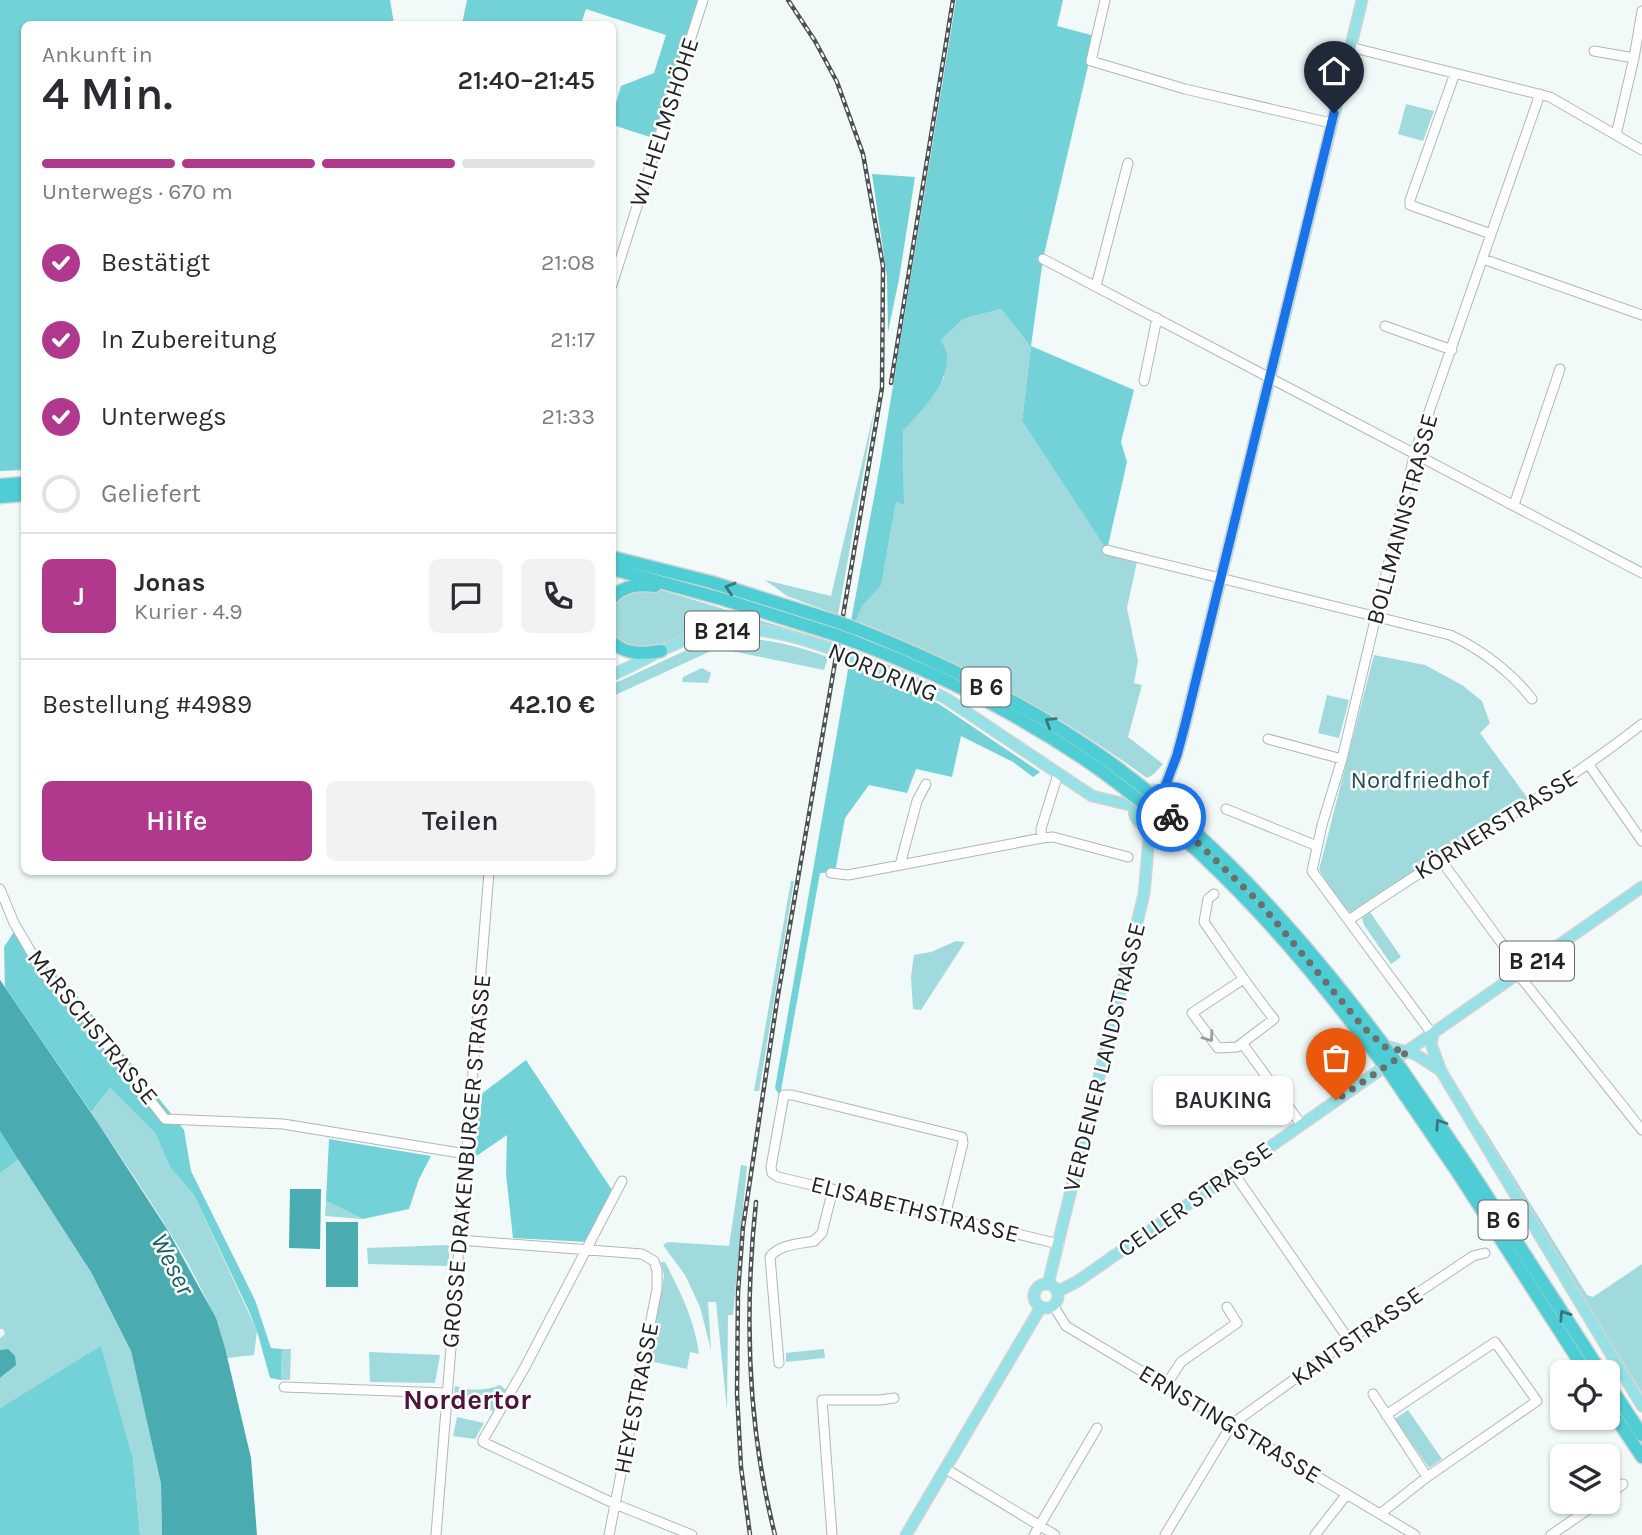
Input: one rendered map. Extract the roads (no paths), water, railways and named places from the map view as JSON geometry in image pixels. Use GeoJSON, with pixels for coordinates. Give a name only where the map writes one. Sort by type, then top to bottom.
{"type":"FeatureCollection","features":[{"type":"Feature","properties":{"kind":"highway"},"geometry":{"type":"LineString","coordinates":[[0,485],[21,483]]}},
{"type":"Feature","properties":{"kind":"highway"},"geometry":{"type":"LineString","coordinates":[[0,497],[21,495]]}},
{"type":"Feature","properties":{"kind":"highway","name":"B 6"},"geometry":{"type":"LineString","coordinates":[[616,558],[711,582],[856,636],[934,661],[1042,717],[1104,765],[1253,904],[1397,1073],[1467,1165],[1593,1360]]}},
{"type":"Feature","properties":{"kind":"highway","name":"B 6"},"geometry":{"type":"LineString","coordinates":[[616,570],[834,628]]}},
{"type":"Feature","properties":{"kind":"highway","name":"B 6"},"geometry":{"type":"LineString","coordinates":[[616,595],[625,587],[638,585],[697,592]]}},
{"type":"Feature","properties":{"kind":"highway"},"geometry":{"type":"LineString","coordinates":[[616,645],[633,653],[661,652]]}},
{"type":"Feature","properties":{"kind":"highway","name":"B 6"},"geometry":{"type":"LineString","coordinates":[[1397,1073],[1578,1360]]}},
{"type":"Feature","properties":{"kind":"highway"},"geometry":{"type":"LineString","coordinates":[[1620,1401],[1642,1435]]}},
{"type":"Feature","properties":{"kind":"highway"},"geometry":{"type":"LineString","coordinates":[[1620,1424],[1642,1457]]}},
{"type":"Feature","properties":{"kind":"main road"},"geometry":{"type":"LineString","coordinates":[[1163,792],[1177,755],[1362,0]]}},
{"type":"Feature","properties":{"kind":"main road","name":"NORDRING"},"geometry":{"type":"LineString","coordinates":[[616,673],[699,635],[742,629],[779,632],[910,680],[947,699],[1092,796],[1134,806]]}},
{"type":"Feature","properties":{"kind":"main road"},"geometry":{"type":"LineString","coordinates":[[1171,817],[1161,826],[1150,827],[1140,822],[1135,812],[1136,800],[1144,792],[1163,792],[1171,801],[1171,817],[1260,903],[1364,1028],[1385,1047],[1425,1058],[1441,1071]]}},
{"type":"Feature","properties":{"kind":"main road","name":"VERDENER LANDSTRASSE"},"geometry":{"type":"LineString","coordinates":[[1053,1288],[1059,1244],[1143,894],[1150,827]]}},
{"type":"Feature","properties":{"kind":"main road","name":"CELLER STRASSE"},"geometry":{"type":"LineString","coordinates":[[1053,1288],[1079,1281],[1642,888]]}},
{"type":"Feature","properties":{"kind":"main road"},"geometry":{"type":"LineString","coordinates":[[1433,1035],[1431,1044],[1441,1071],[1642,1406]]}},
{"type":"Feature","properties":{"kind":"main road"},"geometry":{"type":"LineString","coordinates":[[1042,1284],[1053,1288],[1058,1299],[1053,1305],[1048,1308],[1041,1307],[1034,1298],[1035,1291],[1042,1284]]}},
{"type":"Feature","properties":{"kind":"main road"},"geometry":{"type":"LineString","coordinates":[[906,1535],[1041,1307]]}},
{"type":"Feature","properties":{"kind":"street","name":"WILHELMSHÖHE"},"geometry":{"type":"LineString","coordinates":[[616,272],[703,0]]}},
{"type":"Feature","properties":{"kind":"street"},"geometry":{"type":"LineString","coordinates":[[1105,0],[1091,61],[1185,89],[1331,123]]}},
{"type":"Feature","properties":{"kind":"street"},"geometry":{"type":"LineString","coordinates":[[1616,135],[1642,11]]}},
{"type":"Feature","properties":{"kind":"street"},"geometry":{"type":"LineString","coordinates":[[1350,47],[1540,94],[1642,150]]}},
{"type":"Feature","properties":{"kind":"street"},"geometry":{"type":"LineString","coordinates":[[1594,51],[1634,58]]}},
{"type":"Feature","properties":{"kind":"street"},"geometry":{"type":"LineString","coordinates":[[1455,73],[1410,205],[1491,234]]}},
{"type":"Feature","properties":{"kind":"street","name":"BOLLMANNSTRASSE"},"geometry":{"type":"LineString","coordinates":[[1349,920],[1312,871],[1317,846],[1342,759],[1415,452],[1540,94]]}},
{"type":"Feature","properties":{"kind":"street"},"geometry":{"type":"LineString","coordinates":[[1096,286],[1128,163]]}},
{"type":"Feature","properties":{"kind":"street"},"geometry":{"type":"LineString","coordinates":[[1043,259],[1642,573]]}},
{"type":"Feature","properties":{"kind":"street"},"geometry":{"type":"LineString","coordinates":[[1483,259],[1642,315]]}},
{"type":"Feature","properties":{"kind":"street"},"geometry":{"type":"LineString","coordinates":[[1144,380],[1157,318]]}},
{"type":"Feature","properties":{"kind":"street"},"geometry":{"type":"LineString","coordinates":[[1385,326],[1452,350]]}},
{"type":"Feature","properties":{"kind":"street"},"geometry":{"type":"LineString","coordinates":[[1514,505],[1560,369]]}},
{"type":"Feature","properties":{"kind":"street"},"geometry":{"type":"LineString","coordinates":[[1107,550],[1450,635],[1463,641],[1519,682],[1532,699]]}},
{"type":"Feature","properties":{"kind":"street","name":"KÖRNERSTRASSE"},"geometry":{"type":"LineString","coordinates":[[1349,920],[1590,765],[1642,724]]}},
{"type":"Feature","properties":{"kind":"street"},"geometry":{"type":"LineString","coordinates":[[1268,739],[1342,759]]}},
{"type":"Feature","properties":{"kind":"street"},"geometry":{"type":"LineString","coordinates":[[1590,765],[1642,841]]}},
{"type":"Feature","properties":{"kind":"street"},"geometry":{"type":"LineString","coordinates":[[1042,838],[1041,829],[1058,774]]}},
{"type":"Feature","properties":{"kind":"street"},"geometry":{"type":"LineString","coordinates":[[900,864],[917,801],[926,784]]}},
{"type":"Feature","properties":{"kind":"street"},"geometry":{"type":"LineString","coordinates":[[1226,809],[1317,846]]}},
{"type":"Feature","properties":{"kind":"street"},"geometry":{"type":"LineString","coordinates":[[831,873],[848,875],[1054,837],[1128,857]]}},
{"type":"Feature","properties":{"kind":"street"},"geometry":{"type":"LineString","coordinates":[[1440,859],[1520,972],[1642,1130]]}},
{"type":"Feature","properties":{"kind":"street","name":"GROSSE DRAKENBURGER STRASSE"},"geometry":{"type":"LineString","coordinates":[[436,1535],[489,875]]}},
{"type":"Feature","properties":{"kind":"street","name":"MARSCHSTRASSE"},"geometry":{"type":"LineString","coordinates":[[0,889],[14,923],[44,974],[68,995],[166,1119],[283,1124],[466,1154]]}},
{"type":"Feature","properties":{"kind":"street"},"geometry":{"type":"LineString","coordinates":[[1214,894],[1208,899],[1204,922],[1242,979],[1274,1020],[1237,1047],[1218,1048],[1192,1013],[1242,979]]}},
{"type":"Feature","properties":{"kind":"street"},"geometry":{"type":"LineString","coordinates":[[1349,920],[1433,1035]]}},
{"type":"Feature","properties":{"kind":"street"},"geometry":{"type":"LineString","coordinates":[[1242,1043],[1301,1124]]}},
{"type":"Feature","properties":{"kind":"street","name":"ELISABETHSTRASSE"},"geometry":{"type":"LineString","coordinates":[[945,1216],[963,1143],[962,1137],[784,1095],[772,1173],[833,1189],[1059,1244]]}},
{"type":"Feature","properties":{"kind":"street"},"geometry":{"type":"LineString","coordinates":[[1233,1172],[1349,1340]]}},
{"type":"Feature","properties":{"kind":"street"},"geometry":{"type":"LineString","coordinates":[[622,1181],[525,1367],[483,1437],[483,1443],[615,1504],[692,1535]]}},
{"type":"Feature","properties":{"kind":"street"},"geometry":{"type":"LineString","coordinates":[[779,1363],[770,1257],[781,1248],[818,1238],[822,1233],[833,1189]]}},
{"type":"Feature","properties":{"kind":"street"},"geometry":{"type":"LineString","coordinates":[[459,1240],[584,1250]]}},
{"type":"Feature","properties":{"kind":"street","name":"HEYESTRASSE"},"geometry":{"type":"LineString","coordinates":[[584,1250],[642,1254],[654,1261],[657,1270],[657,1289],[609,1535]]}},
{"type":"Feature","properties":{"kind":"street","name":"KANTSTRASSE"},"geometry":{"type":"LineString","coordinates":[[1232,1424],[1473,1256],[1485,1253]]}},
{"type":"Feature","properties":{"kind":"street","name":"ERNSTINGSTRASSE"},"geometry":{"type":"LineString","coordinates":[[1053,1305],[1066,1326],[1415,1535]]}},
{"type":"Feature","properties":{"kind":"street"},"geometry":{"type":"LineString","coordinates":[[1166,1385],[1181,1362],[1237,1323],[1227,1307]]}},
{"type":"Feature","properties":{"kind":"street"},"geometry":{"type":"LineString","coordinates":[[1380,1514],[1427,1477],[1538,1401],[1495,1342],[1386,1415]]}},
{"type":"Feature","properties":{"kind":"street"},"geometry":{"type":"LineString","coordinates":[[284,1387],[446,1393]]}},
{"type":"Feature","properties":{"kind":"street"},"geometry":{"type":"LineString","coordinates":[[1373,1394],[1427,1477]]}},
{"type":"Feature","properties":{"kind":"street"},"geometry":{"type":"LineString","coordinates":[[832,1535],[822,1399],[894,1398]]}},
{"type":"Feature","properties":{"kind":"street"},"geometry":{"type":"LineString","coordinates":[[1165,1535],[1232,1424]]}},
{"type":"Feature","properties":{"kind":"street"},"geometry":{"type":"LineString","coordinates":[[1034,1535],[1097,1428]]}},
{"type":"Feature","properties":{"kind":"street"},"geometry":{"type":"LineString","coordinates":[[946,1469],[1055,1535]]}},
{"type":"Feature","properties":{"kind":"street"},"geometry":{"type":"LineString","coordinates":[[1315,1535],[1347,1494]]}},
{"type":"Feature","properties":{"kind":"street"},"geometry":{"type":"LineString","coordinates":[[1551,1535],[1564,1532],[1585,1514]]}},
{"type":"Feature","properties":{"kind":"water","name":"Weser"},"geometry":{"type":"Polygon","coordinates":[[[0,980],[167,1229],[216,1318],[251,1458],[257,1535],[162,1535],[161,1484],[131,1351],[91,1272],[0,1131],[0,980]]]}},
{"type":"Feature","properties":{"kind":"water"},"geometry":{"type":"Polygon","coordinates":[[[290,1189],[321,1189],[320,1249],[289,1248],[290,1189]]]}},
{"type":"Feature","properties":{"kind":"water"},"geometry":{"type":"Polygon","coordinates":[[[326,1222],[358,1222],[358,1287],[326,1287],[326,1222]]]}},
{"type":"Feature","properties":{"kind":"water"},"geometry":{"type":"Polygon","coordinates":[[[8,1349],[15,1356],[16,1365],[0,1378],[0,1350],[8,1349]]]}},
{"type":"Feature","properties":{"kind":"railway"},"geometry":{"type":"LineString","coordinates":[[750,1535],[741,1467],[737,1394],[738,1292],[743,1227],[777,1001],[882,388],[883,266],[863,154],[837,82],[815,41],[788,0]]}},
{"type":"Feature","properties":{"kind":"railway"},"geometry":{"type":"LineString","coordinates":[[891,383],[953,0]]}},
{"type":"Feature","properties":{"kind":"railway"},"geometry":{"type":"LineString","coordinates":[[756,1202],[750,1286],[750,1369],[759,1452],[775,1535]]}},
{"type":"Feature","properties":{"kind":"place","name":"BAUKING"},"geometry":{"type":"Point","coordinates":[1336,1100]}},
{"type":"Feature","properties":{"kind":"district","name":"Nordertor"},"geometry":{"type":"Point","coordinates":[467,1399]}},
{"type":"Feature","properties":{"kind":"park label","name":"Nordfriedhof"},"geometry":{"type":"Point","coordinates":[1420,780]}}]}
